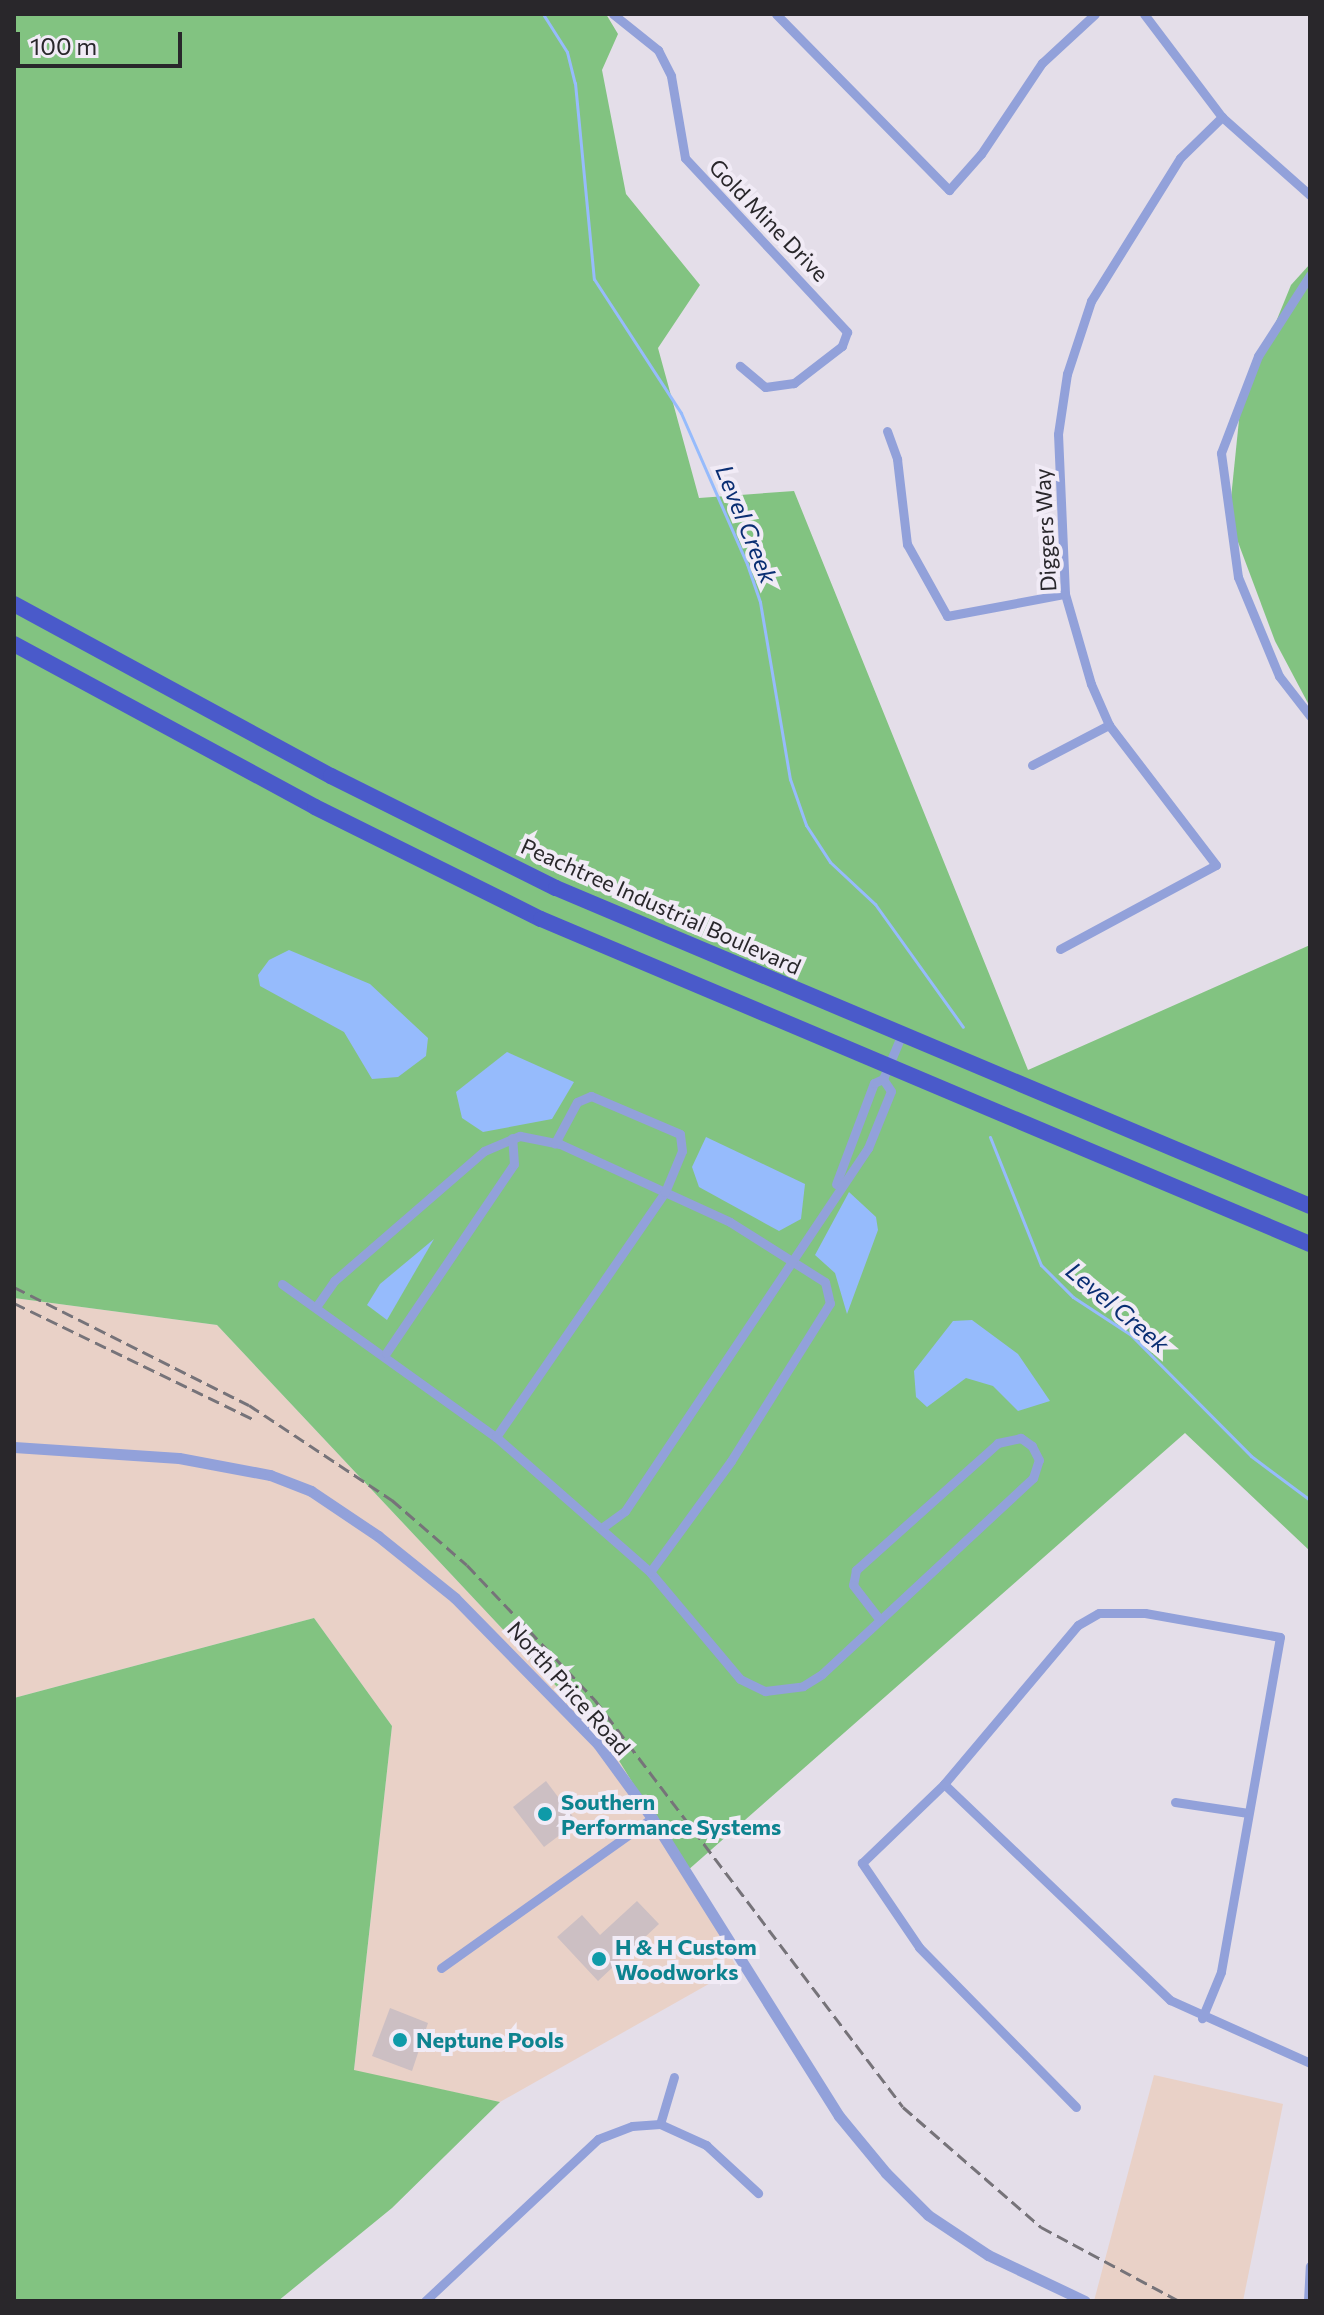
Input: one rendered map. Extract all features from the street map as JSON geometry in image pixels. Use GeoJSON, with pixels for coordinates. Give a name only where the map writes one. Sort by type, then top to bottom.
{"type":"FeatureCollection","features":[{"type":"Feature","properties":{"kind":"highway","name":"Peachtree Industrial Boulevard"},"geometry":{"type":"LineString","coordinates":[[14,604],[331,776],[556,888],[1310,1206]]}},
{"type":"Feature","properties":{"kind":"highway"},"geometry":{"type":"LineString","coordinates":[[14,644],[315,807],[541,919],[886,1073],[1310,1244]]}},
{"type":"Feature","properties":{"kind":"street","name":"Gold Mine Drive"},"geometry":{"type":"LineString","coordinates":[[613,14],[658,50],[671,76],[685,158],[847,332],[842,346],[794,383],[765,387],[740,366]]}},
{"type":"Feature","properties":{"kind":"street"},"geometry":{"type":"LineString","coordinates":[[776,14],[949,190],[1042,63],[1095,14]]}},
{"type":"Feature","properties":{"kind":"street"},"geometry":{"type":"LineString","coordinates":[[1144,14],[1222,117],[1310,195]]}},
{"type":"Feature","properties":{"kind":"street","name":"Diggers Way"},"geometry":{"type":"LineString","coordinates":[[1060,949],[1216,865],[1109,725],[1065,594],[1058,434],[1067,374],[1091,301],[1180,158],[1222,117]]}},
{"type":"Feature","properties":{"kind":"street"},"geometry":{"type":"LineString","coordinates":[[1310,275],[1258,356],[1221,453],[1238,577],[1279,676],[1310,716]]}},
{"type":"Feature","properties":{"kind":"street"},"geometry":{"type":"LineString","coordinates":[[887,431],[897,459],[907,544],[947,616],[1065,594]]}},
{"type":"Feature","properties":{"kind":"street"},"geometry":{"type":"LineString","coordinates":[[1032,765],[1109,725]]}},
{"type":"Feature","properties":{"kind":"street"},"geometry":{"type":"LineString","coordinates":[[832,1194],[874,1083],[886,1073],[902,1034]]}},
{"type":"Feature","properties":{"kind":"street"},"geometry":{"type":"LineString","coordinates":[[603,1527],[625,1511],[832,1194],[868,1148],[891,1091],[886,1073]]}},
{"type":"Feature","properties":{"kind":"street"},"geometry":{"type":"LineString","coordinates":[[496,1437],[665,1192],[682,1151],[680,1134],[591,1096],[577,1102],[555,1143]]}},
{"type":"Feature","properties":{"kind":"street"},"geometry":{"type":"LineString","coordinates":[[386,1353],[514,1164],[512,1138]]}},
{"type":"Feature","properties":{"kind":"street"},"geometry":{"type":"LineString","coordinates":[[316,1307],[334,1281],[484,1151],[512,1138],[555,1143],[665,1192],[730,1222],[825,1282],[830,1303],[705,1500],[650,1572]]}},
{"type":"Feature","properties":{"kind":"street"},"geometry":{"type":"LineString","coordinates":[[282,1284],[386,1353],[496,1437],[603,1527],[650,1572],[740,1679],[765,1691],[803,1686],[880,1620],[1033,1478],[1039,1460],[1032,1446],[1021,1438],[998,1443],[856,1570],[853,1585],[880,1620]]}},
{"type":"Feature","properties":{"kind":"street","name":"North Price Road"},"geometry":{"type":"LineString","coordinates":[[14,1447],[201,1461],[311,1491],[455,1598],[512,1652],[598,1744],[652,1818],[795,2050],[886,2173],[928,2215],[988,2255],[1085,2301]]}},
{"type":"Feature","properties":{"kind":"street"},"geometry":{"type":"LineString","coordinates":[[1076,2107],[919,1947],[862,1863],[944,1784],[1078,1625],[1099,1613],[1124,1611],[1280,1637],[1221,1972],[1202,2018]]}},
{"type":"Feature","properties":{"kind":"street"},"geometry":{"type":"LineString","coordinates":[[944,1784],[1170,2000],[1202,2018],[1310,2063]]}},
{"type":"Feature","properties":{"kind":"street"},"geometry":{"type":"LineString","coordinates":[[1175,1802],[1248,1813]]}},
{"type":"Feature","properties":{"kind":"street"},"geometry":{"type":"LineString","coordinates":[[441,1968],[652,1818]]}},
{"type":"Feature","properties":{"kind":"street"},"geometry":{"type":"LineString","coordinates":[[660,2124],[674,2077]]}},
{"type":"Feature","properties":{"kind":"street"},"geometry":{"type":"LineString","coordinates":[[426,2301],[598,2139],[660,2124],[706,2145],[758,2193]]}},
{"type":"Feature","properties":{"kind":"street"},"geometry":{"type":"LineString","coordinates":[[1308,2301],[1310,2266]]}},
{"type":"Feature","properties":{"kind":"shaded area"},"geometry":{"type":"Polygon","coordinates":[[[14,1298],[217,1325],[605,1738],[687,1871],[737,1968],[500,2102],[354,2071],[392,1726],[314,1618],[14,1698],[14,1298]]]}},
{"type":"Feature","properties":{"kind":"shaded area"},"geometry":{"type":"Polygon","coordinates":[[[1154,2075],[1283,2104],[1243,2301],[1094,2301],[1154,2075]]]}},
{"type":"Feature","properties":{"kind":"green space"},"geometry":{"type":"Polygon","coordinates":[[[14,14],[606,14],[618,34],[602,70],[626,194],[700,285],[658,348],[699,498],[794,491],[1028,1070],[1310,945],[1310,1551],[1185,1433],[687,1871],[605,1738],[217,1325],[14,1298],[14,14]]]}},
{"type":"Feature","properties":{"kind":"green space"},"geometry":{"type":"Polygon","coordinates":[[[1310,264],[1310,707],[1275,641],[1229,518],[1240,410],[1291,285],[1310,264]]]}},
{"type":"Feature","properties":{"kind":"green space"},"geometry":{"type":"Polygon","coordinates":[[[314,1618],[392,1726],[354,2070],[500,2102],[392,2208],[278,2301],[14,2301],[14,1698],[314,1618]]]}},
{"type":"Feature","properties":{"kind":"water"},"geometry":{"type":"Polygon","coordinates":[[[289,950],[370,984],[428,1038],[426,1056],[398,1077],[372,1079],[344,1032],[260,986],[258,975],[269,960],[289,950]]]}},
{"type":"Feature","properties":{"kind":"water"},"geometry":{"type":"Polygon","coordinates":[[[507,1052],[574,1082],[552,1119],[483,1132],[462,1118],[456,1092],[507,1052]]]}},
{"type":"Feature","properties":{"kind":"water"},"geometry":{"type":"Polygon","coordinates":[[[706,1137],[805,1184],[801,1219],[779,1231],[699,1187],[692,1167],[706,1137]]]}},
{"type":"Feature","properties":{"kind":"water"},"geometry":{"type":"Polygon","coordinates":[[[849,1192],[876,1217],[878,1230],[847,1314],[835,1273],[815,1255],[849,1192]]]}},
{"type":"Feature","properties":{"kind":"water"},"geometry":{"type":"Polygon","coordinates":[[[434,1239],[387,1320],[367,1305],[380,1284],[434,1239]]]}},
{"type":"Feature","properties":{"kind":"water"},"geometry":{"type":"Polygon","coordinates":[[[972,1320],[1018,1354],[1050,1401],[1018,1411],[993,1386],[966,1378],[927,1407],[916,1397],[914,1371],[953,1321],[972,1320]]]}},
{"type":"Feature","properties":{"kind":"building","name":"Southern Performance Systems"},"geometry":{"type":"Polygon","coordinates":[[[546,1781],[577,1822],[544,1847],[513,1807],[546,1781]]]}},
{"type":"Feature","properties":{"kind":"building","name":"H & H Custom Woodworks"},"geometry":{"type":"Polygon","coordinates":[[[637,1901],[659,1924],[598,1981],[557,1937],[582,1915],[600,1935],[637,1901]]]}},
{"type":"Feature","properties":{"kind":"building","name":"Neptune Pools"},"geometry":{"type":"Polygon","coordinates":[[[390,2008],[428,2023],[412,2071],[372,2056],[390,2008]]]}},
{"type":"Feature","properties":{"kind":"waterway","name":"Level Creek"},"geometry":{"type":"LineString","coordinates":[[543,14],[567,52],[575,83],[594,279],[681,413],[747,564],[760,602],[790,779],[806,825],[830,862],[875,904],[963,1027]]}},
{"type":"Feature","properties":{"kind":"waterway","name":"Level Creek"},"geometry":{"type":"LineString","coordinates":[[990,1137],[1041,1265],[1073,1297],[1131,1335],[1251,1456],[1310,1500]]}},
{"type":"Feature","properties":{"kind":"railway"},"geometry":{"type":"LineString","coordinates":[[14,1287],[249,1405],[392,1500],[467,1565],[595,1700],[903,2107],[1041,2227],[1179,2301]]}},
{"type":"Feature","properties":{"kind":"railway"},"geometry":{"type":"LineString","coordinates":[[14,1303],[255,1420]]}},
{"type":"Feature","properties":{"kind":"place","name":"Southern Performance Systems"},"geometry":{"type":"Point","coordinates":[545,1814]}},
{"type":"Feature","properties":{"kind":"place","name":"H & H Custom Woodworks"},"geometry":{"type":"Point","coordinates":[599,1959]}},
{"type":"Feature","properties":{"kind":"place","name":"Neptune Pools"},"geometry":{"type":"Point","coordinates":[400,2040]}}]}
